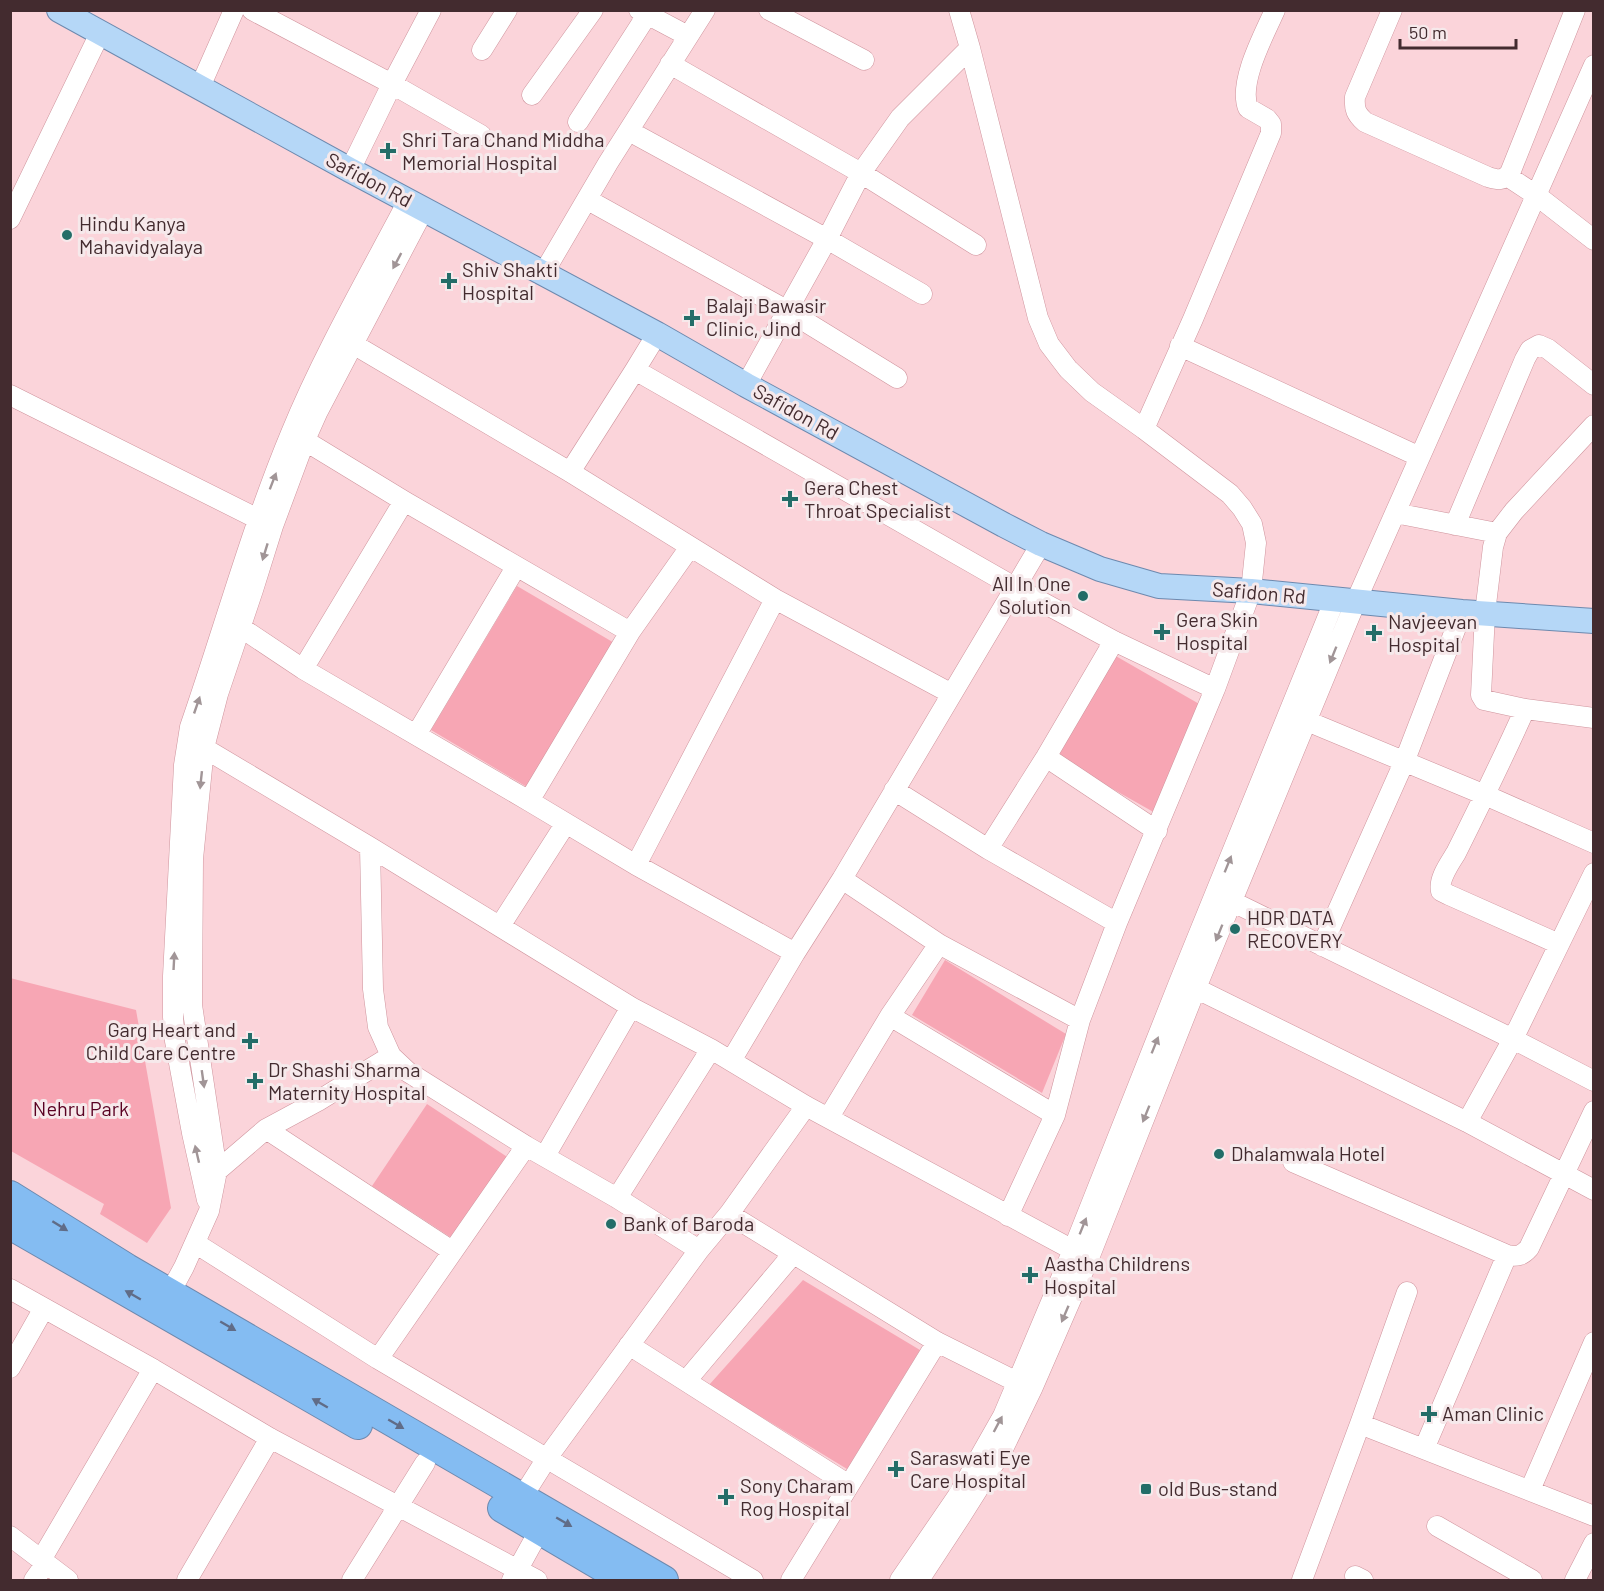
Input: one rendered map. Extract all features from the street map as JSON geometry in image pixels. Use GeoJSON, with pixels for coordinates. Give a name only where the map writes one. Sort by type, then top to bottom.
{"type":"FeatureCollection","features":[{"type":"Feature","properties":{"kind":"highway"},"geometry":{"type":"LineString","coordinates":[[10,1195],[127,1268],[165,1302],[425,1463],[517,1506],[664,1581]]}},
{"type":"Feature","properties":{"kind":"highway"},"geometry":{"type":"LineString","coordinates":[[10,1225],[165,1302],[517,1506],[539,1531],[624,1581]]}},
{"type":"Feature","properties":{"kind":"main road","name":"Safidon Rd"},"geometry":{"type":"LineString","coordinates":[[59,10],[1004,525],[1041,544],[1100,569],[1159,586],[1251,591],[1473,613],[1593,621]]}},
{"type":"Feature","properties":{"kind":"street"},"geometry":{"type":"LineString","coordinates":[[200,87],[234,10]]}},
{"type":"Feature","properties":{"kind":"street"},"geometry":{"type":"LineString","coordinates":[[252,10],[392,84],[481,135]]}},
{"type":"Feature","properties":{"kind":"street"},"geometry":{"type":"LineString","coordinates":[[350,170],[431,10]]}},
{"type":"Feature","properties":{"kind":"street"},"geometry":{"type":"LineString","coordinates":[[482,50],[507,10]]}},
{"type":"Feature","properties":{"kind":"street"},"geometry":{"type":"LineString","coordinates":[[532,95],[593,10]]}},
{"type":"Feature","properties":{"kind":"street"},"geometry":{"type":"LineString","coordinates":[[543,274],[608,163],[705,10]]}},
{"type":"Feature","properties":{"kind":"street"},"geometry":{"type":"LineString","coordinates":[[769,10],[864,60]]}},
{"type":"Feature","properties":{"kind":"street"},"geometry":{"type":"LineString","coordinates":[[959,10],[1038,318],[1049,344],[1068,369],[1092,392],[1230,494],[1252,524],[1256,543],[1251,591],[1215,689],[1117,923],[1080,1020],[1054,1115],[1008,1216]]}},
{"type":"Feature","properties":{"kind":"street"},"geometry":{"type":"LineString","coordinates":[[1144,429],[1271,133],[1271,124],[1267,119],[1248,108],[1246,96],[1248,75],[1275,10]]}},
{"type":"Feature","properties":{"kind":"street"},"geometry":{"type":"LineString","coordinates":[[1392,10],[1355,97],[1354,107],[1357,115],[1365,122],[1498,180],[1510,173],[1575,10]]}},
{"type":"Feature","properties":{"kind":"street"},"geometry":{"type":"LineString","coordinates":[[578,122],[643,13],[688,36]]}},
{"type":"Feature","properties":{"kind":"street"},"geometry":{"type":"LineString","coordinates":[[10,219],[100,33]]}},
{"type":"Feature","properties":{"kind":"street"},"geometry":{"type":"LineString","coordinates":[[746,385],[861,173],[900,118],[970,48]]}},
{"type":"Feature","properties":{"kind":"street"},"geometry":{"type":"LineString","coordinates":[[670,64],[861,173],[976,244]]}},
{"type":"Feature","properties":{"kind":"street"},"geometry":{"type":"LineString","coordinates":[[919,1581],[1002,1451],[1025,1386],[1081,1254],[1188,984],[1345,600],[1395,513],[1593,65]]}},
{"type":"Feature","properties":{"kind":"street"},"geometry":{"type":"LineString","coordinates":[[629,130],[922,294]]}},
{"type":"Feature","properties":{"kind":"street"},"geometry":{"type":"LineString","coordinates":[[1507,176],[1536,195],[1593,240]]}},
{"type":"Feature","properties":{"kind":"street"},"geometry":{"type":"LineString","coordinates":[[588,200],[788,311],[897,378]]}},
{"type":"Feature","properties":{"kind":"street"},"geometry":{"type":"LineString","coordinates":[[298,436],[318,411],[353,344],[416,205]]}},
{"type":"Feature","properties":{"kind":"street"},"geometry":{"type":"LineString","coordinates":[[165,1302],[209,1211],[217,1171],[192,1005],[195,745],[190,727],[298,436],[318,373],[416,205]]}},
{"type":"Feature","properties":{"kind":"street"},"geometry":{"type":"LineString","coordinates":[[570,472],[657,334]]}},
{"type":"Feature","properties":{"kind":"street"},"geometry":{"type":"LineString","coordinates":[[353,344],[570,472],[775,599],[952,694]]}},
{"type":"Feature","properties":{"kind":"street"},"geometry":{"type":"LineString","coordinates":[[1455,525],[1530,350],[1539,345],[1548,349],[1593,385]]}},
{"type":"Feature","properties":{"kind":"street"},"geometry":{"type":"LineString","coordinates":[[1180,346],[1420,457]]}},
{"type":"Feature","properties":{"kind":"street"},"geometry":{"type":"LineString","coordinates":[[635,370],[1016,588],[1114,641],[1215,689]]}},
{"type":"Feature","properties":{"kind":"street"},"geometry":{"type":"LineString","coordinates":[[10,396],[265,522]]}},
{"type":"Feature","properties":{"kind":"street"},"geometry":{"type":"LineString","coordinates":[[1322,946],[1404,760],[1473,613],[1497,533],[1514,511],[1593,425]]}},
{"type":"Feature","properties":{"kind":"street"},"geometry":{"type":"LineString","coordinates":[[298,436],[404,501],[630,632]]}},
{"type":"Feature","properties":{"kind":"street"},"geometry":{"type":"LineString","coordinates":[[303,669],[404,501]]}},
{"type":"Feature","properties":{"kind":"street"},"geometry":{"type":"LineString","coordinates":[[1395,513],[1497,533]]}},
{"type":"Feature","properties":{"kind":"street"},"geometry":{"type":"LineString","coordinates":[[209,1211],[192,1133],[173,1017],[184,765],[218,694],[254,590],[265,522]]}},
{"type":"Feature","properties":{"kind":"street"},"geometry":{"type":"LineString","coordinates":[[730,1061],[842,879],[1041,544]]}},
{"type":"Feature","properties":{"kind":"street"},"geometry":{"type":"LineString","coordinates":[[529,801],[630,632],[690,547]]}},
{"type":"Feature","properties":{"kind":"street"},"geometry":{"type":"LineString","coordinates":[[416,735],[516,567]]}},
{"type":"Feature","properties":{"kind":"street"},"geometry":{"type":"LineString","coordinates":[[636,865],[775,599]]}},
{"type":"Feature","properties":{"kind":"street"},"geometry":{"type":"LineString","coordinates":[[1188,984],[1232,901],[1307,721],[1345,600]]}},
{"type":"Feature","properties":{"kind":"street"},"geometry":{"type":"LineString","coordinates":[[1473,613],[1481,695],[1484,700],[1525,709],[1593,718]]}},
{"type":"Feature","properties":{"kind":"street"},"geometry":{"type":"LineString","coordinates":[[240,627],[303,669],[636,865],[795,953]]}},
{"type":"Feature","properties":{"kind":"street"},"geometry":{"type":"LineString","coordinates":[[988,849],[1046,757],[1114,641]]}},
{"type":"Feature","properties":{"kind":"street"},"geometry":{"type":"LineString","coordinates":[[1525,709],[1440,887],[1441,891],[1559,944]]}},
{"type":"Feature","properties":{"kind":"street"},"geometry":{"type":"LineString","coordinates":[[1307,721],[1404,760],[1593,843]]}},
{"type":"Feature","properties":{"kind":"street"},"geometry":{"type":"LineString","coordinates":[[195,745],[370,847],[631,1007],[711,1049],[806,1106],[1081,1254]]}},
{"type":"Feature","properties":{"kind":"street"},"geometry":{"type":"LineString","coordinates":[[1046,757],[1156,831]]}},
{"type":"Feature","properties":{"kind":"street"},"geometry":{"type":"LineString","coordinates":[[894,790],[988,849],[1117,923]]}},
{"type":"Feature","properties":{"kind":"street"},"geometry":{"type":"LineString","coordinates":[[500,926],[566,823]]}},
{"type":"Feature","properties":{"kind":"street"},"geometry":{"type":"LineString","coordinates":[[370,847],[373,989],[378,1027],[391,1056],[408,1072],[699,1250]]}},
{"type":"Feature","properties":{"kind":"street"},"geometry":{"type":"LineString","coordinates":[[1467,1122],[1514,1039],[1593,873]]}},
{"type":"Feature","properties":{"kind":"street"},"geometry":{"type":"LineString","coordinates":[[842,879],[939,944],[1080,1020]]}},
{"type":"Feature","properties":{"kind":"street"},"geometry":{"type":"LineString","coordinates":[[1232,901],[1514,1039],[1593,1082]]}},
{"type":"Feature","properties":{"kind":"street"},"geometry":{"type":"LineString","coordinates":[[829,1117],[890,1016],[939,944]]}},
{"type":"Feature","properties":{"kind":"street"},"geometry":{"type":"LineString","coordinates":[[1188,984],[1467,1122],[1593,1190]]}},
{"type":"Feature","properties":{"kind":"street"},"geometry":{"type":"LineString","coordinates":[[545,1156],[631,1007]]}},
{"type":"Feature","properties":{"kind":"street"},"geometry":{"type":"LineString","coordinates":[[890,1016],[1054,1115]]}},
{"type":"Feature","properties":{"kind":"street"},"geometry":{"type":"LineString","coordinates":[[617,1198],[711,1049]]}},
{"type":"Feature","properties":{"kind":"street"},"geometry":{"type":"LineString","coordinates":[[217,1171],[266,1129],[318,1101],[391,1056]]}},
{"type":"Feature","properties":{"kind":"street"},"geometry":{"type":"LineString","coordinates":[[517,1506],[547,1458],[699,1250],[729,1214],[806,1106]]}},
{"type":"Feature","properties":{"kind":"street"},"geometry":{"type":"LineString","coordinates":[[1293,1162],[1516,1257],[1524,1254],[1529,1248],[1593,1111]]}},
{"type":"Feature","properties":{"kind":"street"},"geometry":{"type":"LineString","coordinates":[[266,1129],[452,1251]]}},
{"type":"Feature","properties":{"kind":"street"},"geometry":{"type":"LineString","coordinates":[[378,1359],[526,1146]]}},
{"type":"Feature","properties":{"kind":"street"},"geometry":{"type":"LineString","coordinates":[[729,1214],[937,1342],[1025,1386]]}},
{"type":"Feature","properties":{"kind":"street"},"geometry":{"type":"LineString","coordinates":[[195,1243],[378,1359],[753,1581]]}},
{"type":"Feature","properties":{"kind":"street"},"geometry":{"type":"LineString","coordinates":[[686,1381],[793,1254]]}},
{"type":"Feature","properties":{"kind":"street"},"geometry":{"type":"LineString","coordinates":[[1424,1449],[1508,1255]]}},
{"type":"Feature","properties":{"kind":"street"},"geometry":{"type":"LineString","coordinates":[[10,1289],[270,1438],[398,1506],[515,1575],[537,1581]]}},
{"type":"Feature","properties":{"kind":"street"},"geometry":{"type":"LineString","coordinates":[[1302,1581],[1407,1292]]}},
{"type":"Feature","properties":{"kind":"street"},"geometry":{"type":"LineString","coordinates":[[10,1368],[44,1308]]}},
{"type":"Feature","properties":{"kind":"street"},"geometry":{"type":"LineString","coordinates":[[791,1581],[937,1342]]}},
{"type":"Feature","properties":{"kind":"street"},"geometry":{"type":"LineString","coordinates":[[1530,1490],[1593,1342]]}},
{"type":"Feature","properties":{"kind":"street"},"geometry":{"type":"LineString","coordinates":[[629,1345],[849,1485]]}},
{"type":"Feature","properties":{"kind":"street"},"geometry":{"type":"LineString","coordinates":[[34,1581],[153,1369]]}},
{"type":"Feature","properties":{"kind":"street"},"geometry":{"type":"LineString","coordinates":[[900,1581],[944,1517],[1003,1416],[1025,1386]]}},
{"type":"Feature","properties":{"kind":"street"},"geometry":{"type":"LineString","coordinates":[[1360,1424],[1593,1516]]}},
{"type":"Feature","properties":{"kind":"street"},"geometry":{"type":"LineString","coordinates":[[187,1581],[270,1438]]}},
{"type":"Feature","properties":{"kind":"street"},"geometry":{"type":"LineString","coordinates":[[352,1581],[425,1463]]}},
{"type":"Feature","properties":{"kind":"street"},"geometry":{"type":"LineString","coordinates":[[1569,1505],[1593,1523]]}},
{"type":"Feature","properties":{"kind":"street"},"geometry":{"type":"LineString","coordinates":[[1437,1526],[1532,1581]]}},
{"type":"Feature","properties":{"kind":"street"},"geometry":{"type":"LineString","coordinates":[[515,1575],[539,1531]]}},
{"type":"Feature","properties":{"kind":"street"},"geometry":{"type":"LineString","coordinates":[[12,1540],[68,1581]]}},
{"type":"Feature","properties":{"kind":"street"},"geometry":{"type":"LineString","coordinates":[[1575,1581],[1593,1542]]}},
{"type":"Feature","properties":{"kind":"green space"},"geometry":{"type":"Polygon","coordinates":[[[517,586],[628,651],[542,796],[431,730],[517,586]]]}},
{"type":"Feature","properties":{"kind":"green space"},"geometry":{"type":"Polygon","coordinates":[[[1114,655],[1201,705],[1157,814],[1056,757],[1114,655]]]}},
{"type":"Feature","properties":{"kind":"green space"},"geometry":{"type":"Polygon","coordinates":[[[945,960],[1066,1034],[1042,1093],[912,1015],[945,960]]]}},
{"type":"Feature","properties":{"kind":"green space","name":"Nehru Park"},"geometry":{"type":"Polygon","coordinates":[[[10,978],[136,1010],[171,1208],[147,1243],[100,1214],[104,1204],[11,1151],[10,978]]]}},
{"type":"Feature","properties":{"kind":"green space"},"geometry":{"type":"Polygon","coordinates":[[[427,1104],[521,1166],[467,1248],[372,1186],[427,1104]]]}},
{"type":"Feature","properties":{"kind":"green space"},"geometry":{"type":"Polygon","coordinates":[[[803,1280],[920,1350],[847,1469],[709,1385],[803,1280]]]}},
{"type":"Feature","properties":{"kind":"place","name":"Shri Tara Chand Middha Memorial Hospital"},"geometry":{"type":"Point","coordinates":[388,151]}},
{"type":"Feature","properties":{"kind":"place","name":"Hindu Kanya Mahavidyalaya"},"geometry":{"type":"Point","coordinates":[67,235]}},
{"type":"Feature","properties":{"kind":"place","name":"Shiv Shakti Hospital"},"geometry":{"type":"Point","coordinates":[449,281]}},
{"type":"Feature","properties":{"kind":"place","name":"Balaji Bawasir Clinic, Jind"},"geometry":{"type":"Point","coordinates":[692,318]}},
{"type":"Feature","properties":{"kind":"place","name":"Gera Chest Throat Specialist"},"geometry":{"type":"Point","coordinates":[790,499]}},
{"type":"Feature","properties":{"kind":"place","name":"All In One Solution"},"geometry":{"type":"Point","coordinates":[1083,596]}},
{"type":"Feature","properties":{"kind":"place","name":"Gera Skin Hospital"},"geometry":{"type":"Point","coordinates":[1162,632]}},
{"type":"Feature","properties":{"kind":"place","name":"Navjeevan Hospital"},"geometry":{"type":"Point","coordinates":[1374,633]}},
{"type":"Feature","properties":{"kind":"place","name":"HDR DATA RECOVERY"},"geometry":{"type":"Point","coordinates":[1235,929]}},
{"type":"Feature","properties":{"kind":"place","name":"Garg Heart and Child Care Centre"},"geometry":{"type":"Point","coordinates":[250,1041]}},
{"type":"Feature","properties":{"kind":"place","name":"Dr Shashi Sharma Maternity Hospital"},"geometry":{"type":"Point","coordinates":[255,1081]}},
{"type":"Feature","properties":{"kind":"place","name":"Dhalamwala Hotel"},"geometry":{"type":"Point","coordinates":[1219,1154]}},
{"type":"Feature","properties":{"kind":"place","name":"Bank of Baroda"},"geometry":{"type":"Point","coordinates":[611,1224]}},
{"type":"Feature","properties":{"kind":"place","name":"Aastha Childrens Hospital"},"geometry":{"type":"Point","coordinates":[1030,1275]}},
{"type":"Feature","properties":{"kind":"place","name":"Aman Clinic"},"geometry":{"type":"Point","coordinates":[1429,1414]}},
{"type":"Feature","properties":{"kind":"place","name":"Saraswati Eye Care Hospital"},"geometry":{"type":"Point","coordinates":[896,1469]}},
{"type":"Feature","properties":{"kind":"place","name":"old Bus-stand"},"geometry":{"type":"Point","coordinates":[1146,1489]}},
{"type":"Feature","properties":{"kind":"place","name":"Sony Charam Rog Hospital"},"geometry":{"type":"Point","coordinates":[726,1497]}}]}
